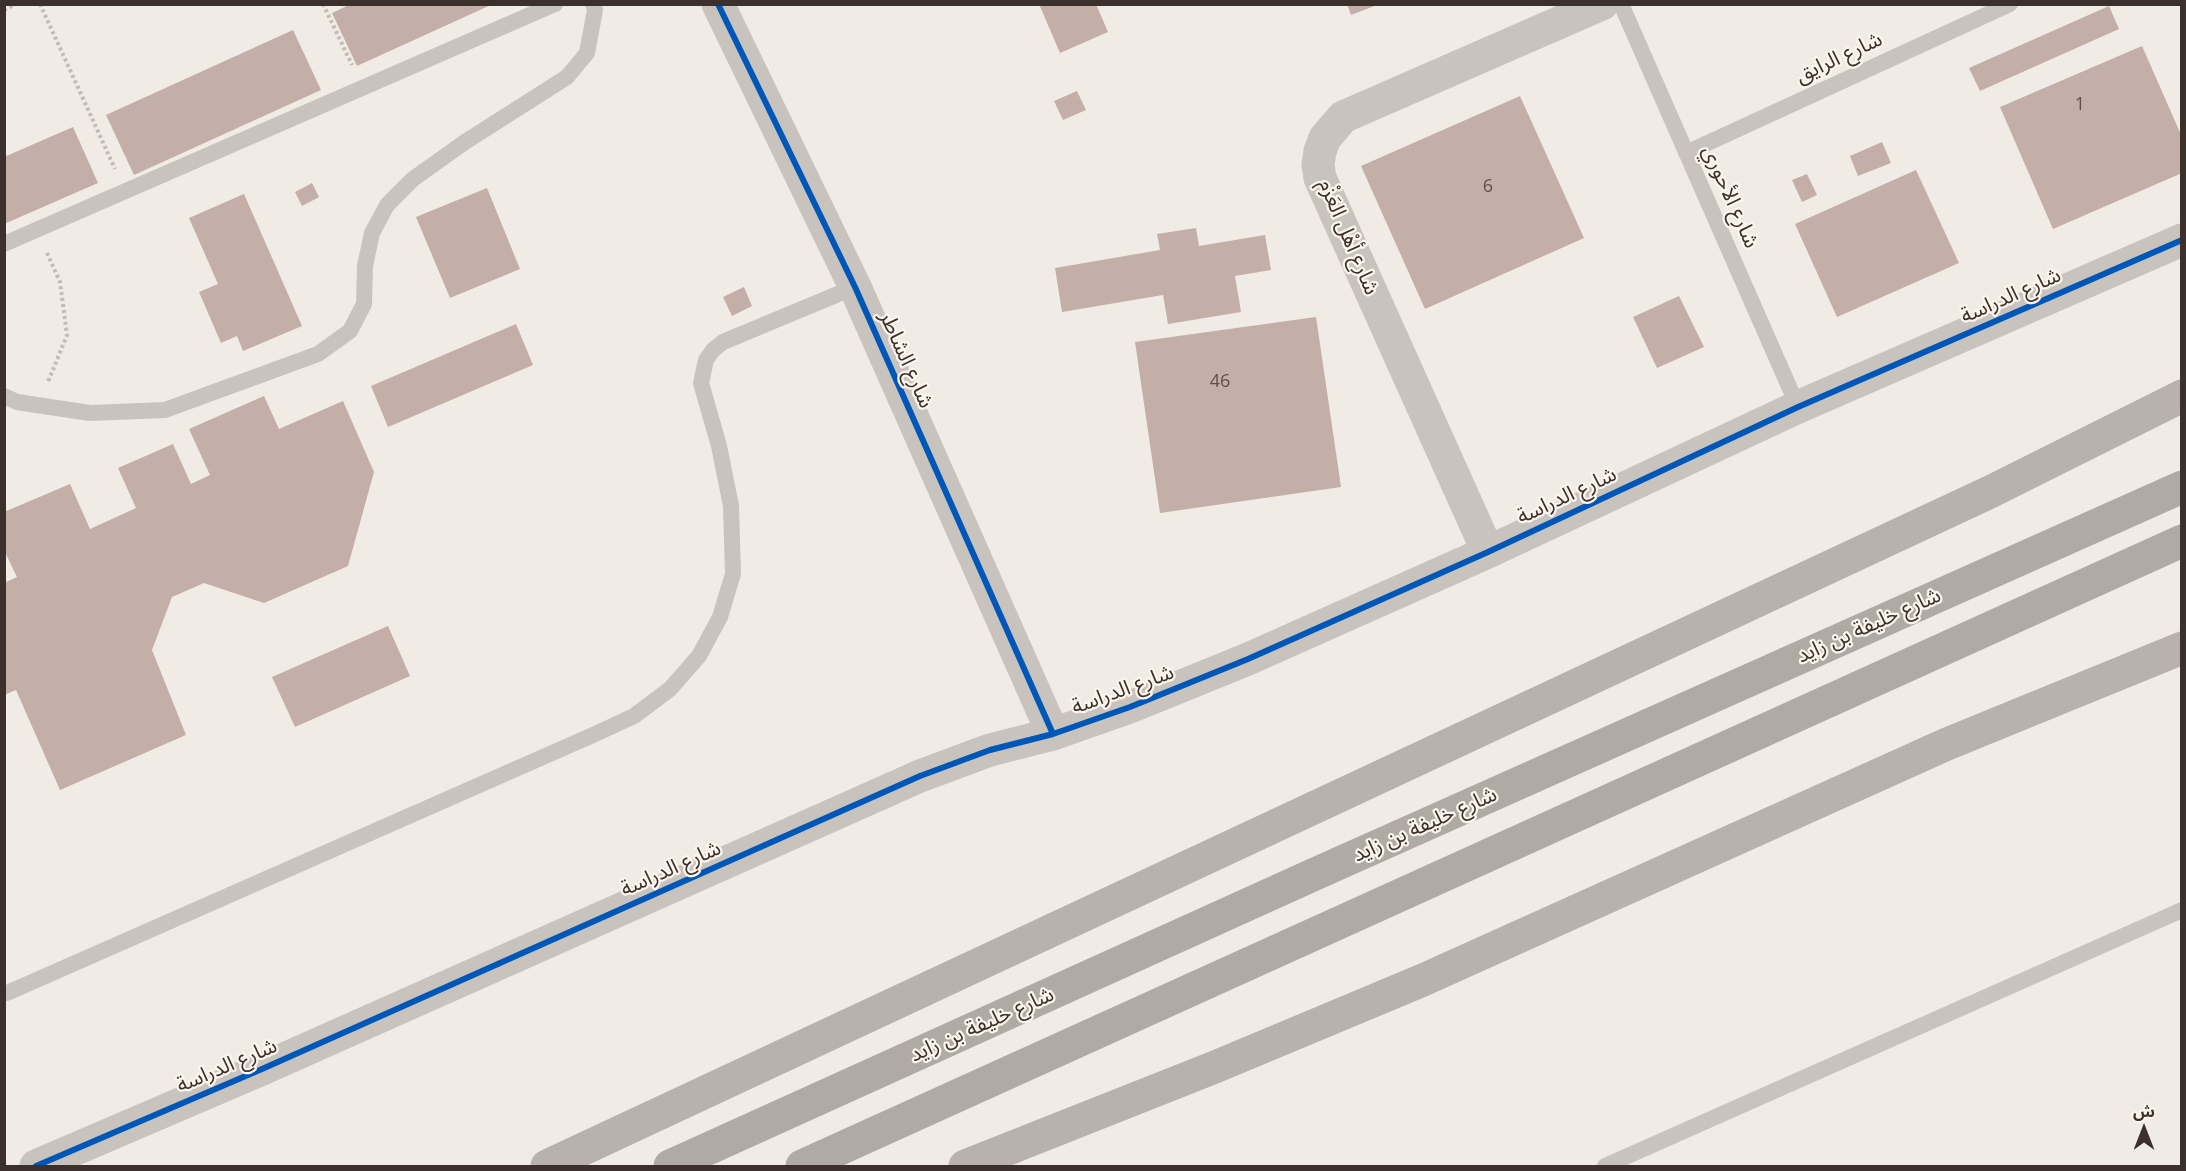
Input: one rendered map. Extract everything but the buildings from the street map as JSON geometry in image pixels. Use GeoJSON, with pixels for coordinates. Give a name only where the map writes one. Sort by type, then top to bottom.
{"type":"FeatureCollection","features":[{"type":"Feature","properties":{"kind":"highway","name":"شارع خليفة بن زايد"},"geometry":{"type":"LineString","coordinates":[[670,1167],[1326,869],[2181,487]]}},
{"type":"Feature","properties":{"kind":"highway"},"geometry":{"type":"LineString","coordinates":[[802,1167],[2181,541]]}},
{"type":"Feature","properties":{"kind":"main road"},"geometry":{"type":"LineString","coordinates":[[547,1167],[1969,502],[2181,396]]}},
{"type":"Feature","properties":{"kind":"main road"},"geometry":{"type":"LineString","coordinates":[[1947,744],[2004,708],[2181,628]]}},
{"type":"Feature","properties":{"kind":"main road"},"geometry":{"type":"LineString","coordinates":[[965,1167],[1215,1067],[1423,980],[1947,744],[2181,648]]}},
{"type":"Feature","properties":{"kind":"street","name":"شارع الشاطر"},"geometry":{"type":"LineString","coordinates":[[718,4],[855,287],[1053,734]]}},
{"type":"Feature","properties":{"kind":"street","name":"شارع أهْل العَزْم"},"geometry":{"type":"LineString","coordinates":[[1488,552],[1320,178],[1318,165],[1320,151],[1325,138],[1343,117],[1602,4]]}},
{"type":"Feature","properties":{"kind":"street","name":"شارع الدراسة"},"geometry":{"type":"LineString","coordinates":[[36,1167],[273,1064],[909,780],[990,750],[1053,734],[1183,687],[1488,552],[1798,407],[2181,240]]}},
{"type":"Feature","properties":{"kind":"lane"},"geometry":{"type":"LineString","coordinates":[[4,244],[555,4]]}},
{"type":"Feature","properties":{"kind":"lane"},"geometry":{"type":"LineString","coordinates":[[4,396],[17,402],[90,413],[165,410],[318,354],[350,331],[364,304],[365,266],[372,233],[387,205],[430,166],[567,77],[587,53],[593,4]]}},
{"type":"Feature","properties":{"kind":"lane","name":"شارع الأحوري"},"geometry":{"type":"LineString","coordinates":[[1621,4],[1798,407]]}},
{"type":"Feature","properties":{"kind":"lane","name":"شارع الرايق"},"geometry":{"type":"LineString","coordinates":[[1686,153],[2010,4]]}},
{"type":"Feature","properties":{"kind":"lane"},"geometry":{"type":"LineString","coordinates":[[7,993],[594,735],[634,716],[670,689],[699,656],[720,616],[733,574],[731,506],[719,446],[701,383],[706,360],[723,342],[855,287]]}},
{"type":"Feature","properties":{"kind":"lane"},"geometry":{"type":"LineString","coordinates":[[1605,1167],[2181,910]]}},
{"type":"Feature","properties":{"kind":"path"},"geometry":{"type":"LineString","coordinates":[[4,10],[16,4]]}},
{"type":"Feature","properties":{"kind":"path"},"geometry":{"type":"LineString","coordinates":[[40,4],[126,191]]}},
{"type":"Feature","properties":{"kind":"path"},"geometry":{"type":"LineString","coordinates":[[323,4],[363,87]]}},
{"type":"Feature","properties":{"kind":"path"},"geometry":{"type":"LineString","coordinates":[[37,230],[60,282],[67,335],[40,406]]}},
{"type":"Feature","properties":{"kind":"cycle path"},"geometry":{"type":"LineString","coordinates":[[718,4],[855,287],[1053,734]]}},
{"type":"Feature","properties":{"kind":"cycle path"},"geometry":{"type":"LineString","coordinates":[[36,1166],[262,1069],[920,776],[990,750],[1053,734],[1130,707],[1248,659],[1488,552],[1798,407],[2182,240]]}}]}
